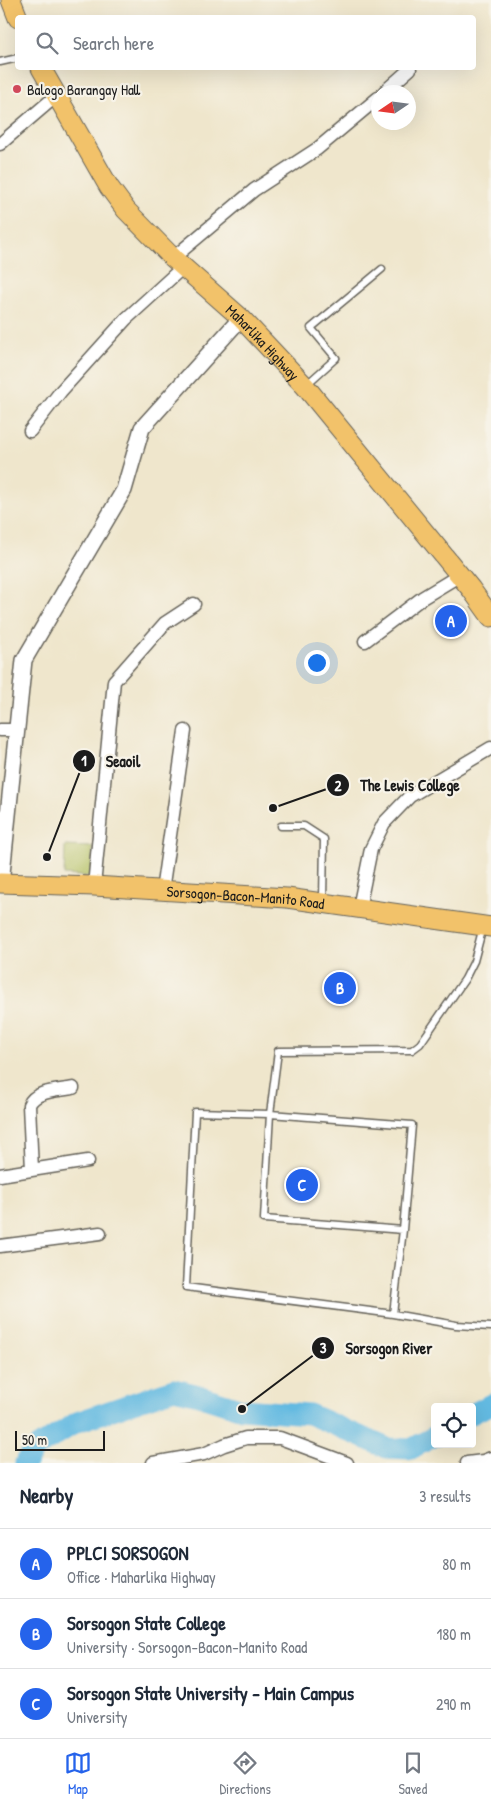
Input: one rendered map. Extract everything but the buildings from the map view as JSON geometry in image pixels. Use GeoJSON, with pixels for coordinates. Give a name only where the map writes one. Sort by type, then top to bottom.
{"type":"FeatureCollection","features":[{"type":"Feature","properties":{"kind":"main road"},"geometry":{"type":"LineString","coordinates":[[11,0],[17,15]]}},
{"type":"Feature","properties":{"kind":"main road","name":"Maharlika Highway"},"geometry":{"type":"LineString","coordinates":[[42,70],[109,187],[126,210],[178,263],[241,318],[305,386],[489,609]]}},
{"type":"Feature","properties":{"kind":"main road","name":"Sorsogon-Bacon-Manito Road"},"geometry":{"type":"LineString","coordinates":[[0,883],[94,886],[287,898],[487,926]]}},
{"type":"Feature","properties":{"kind":"street"},"geometry":{"type":"LineString","coordinates":[[392,85],[409,70]]}},
{"type":"Feature","properties":{"kind":"street"},"geometry":{"type":"LineString","coordinates":[[0,144],[56,96]]}},
{"type":"Feature","properties":{"kind":"street"},"geometry":{"type":"LineString","coordinates":[[30,431],[67,384],[114,331],[178,263],[254,190],[317,149],[371,104]]}},
{"type":"Feature","properties":{"kind":"street"},"geometry":{"type":"LineString","coordinates":[[0,883],[8,730],[24,660],[124,490],[142,428],[241,318]]}},
{"type":"Feature","properties":{"kind":"street"},"geometry":{"type":"LineString","coordinates":[[365,641],[422,598],[460,575]]}},
{"type":"Feature","properties":{"kind":"street"},"geometry":{"type":"LineString","coordinates":[[94,886],[114,681],[165,623],[194,604]]}},
{"type":"Feature","properties":{"kind":"street"},"geometry":{"type":"LineString","coordinates":[[162,891],[185,731]]}},
{"type":"Feature","properties":{"kind":"street"},"geometry":{"type":"LineString","coordinates":[[359,908],[371,849],[384,823],[410,796],[491,748]]}},
{"type":"Feature","properties":{"kind":"street"},"geometry":{"type":"LineString","coordinates":[[32,1170],[29,1105],[32,1099],[38,1095],[73,1088]]}},
{"type":"Feature","properties":{"kind":"street"},"geometry":{"type":"LineString","coordinates":[[0,1175],[88,1161]]}},
{"type":"Feature","properties":{"kind":"street"},"geometry":{"type":"LineString","coordinates":[[0,1246],[100,1233]]}},
{"type":"Feature","properties":{"kind":"street"},"geometry":{"type":"LineString","coordinates":[[154,1463],[204,1454],[224,1444],[246,1438],[280,1438],[347,1463]]}},
{"type":"Feature","properties":{"kind":"street"},"geometry":{"type":"LineString","coordinates":[[467,1463],[491,1458]]}},
{"type":"Feature","properties":{"kind":"lane"},"geometry":{"type":"LineString","coordinates":[[0,62],[15,59]]}},
{"type":"Feature","properties":{"kind":"lane"},"geometry":{"type":"LineString","coordinates":[[305,386],[336,358],[311,328],[382,269]]}},
{"type":"Feature","properties":{"kind":"lane"},"geometry":{"type":"LineString","coordinates":[[281,826],[304,826],[324,839],[323,903]]}},
{"type":"Feature","properties":{"kind":"lane"},"geometry":{"type":"LineString","coordinates":[[403,1230],[264,1219],[270,1114],[278,1051],[412,1050],[420,1044],[465,978],[487,926]]}},
{"type":"Feature","properties":{"kind":"lane"},"geometry":{"type":"LineString","coordinates":[[393,1314],[403,1230],[412,1125],[270,1114],[195,1112],[186,1287],[393,1314],[456,1325],[491,1327]]}},
{"type":"Feature","properties":{"kind":"green space"},"geometry":{"type":"Polygon","coordinates":[[[65,846],[93,847],[92,877],[64,875],[65,846]]]}},
{"type":"Feature","properties":{"kind":"waterway"},"geometry":{"type":"LineString","coordinates":[[25,1463],[36,1448],[77,1422],[174,1389],[242,1409],[309,1414],[387,1448],[411,1449],[431,1438]]}},
{"type":"Feature","properties":{"kind":"waterway"},"geometry":{"type":"LineString","coordinates":[[476,1412],[491,1404]]}},
{"type":"Feature","properties":{"kind":"place","name":"Balogo Barangay Hall"},"geometry":{"type":"Point","coordinates":[17,89]}},
{"type":"Feature","properties":{"kind":"place","name":"PPLCI SORSOGON"},"geometry":{"type":"Point","coordinates":[451,621]}},
{"type":"Feature","properties":{"kind":"place","name":"The Lewis College"},"geometry":{"type":"Point","coordinates":[273,808]}},
{"type":"Feature","properties":{"kind":"place","name":"Seaoil"},"geometry":{"type":"Point","coordinates":[47,857]}},
{"type":"Feature","properties":{"kind":"place","name":"Sorsogon State College"},"geometry":{"type":"Point","coordinates":[340,988]}},
{"type":"Feature","properties":{"kind":"place","name":"Sorsogon State University - Main Campus"},"geometry":{"type":"Point","coordinates":[302,1185]}},
{"type":"Feature","properties":{"kind":"place","name":"Sorsogon River"},"geometry":{"type":"Point","coordinates":[242,1409]}}]}
